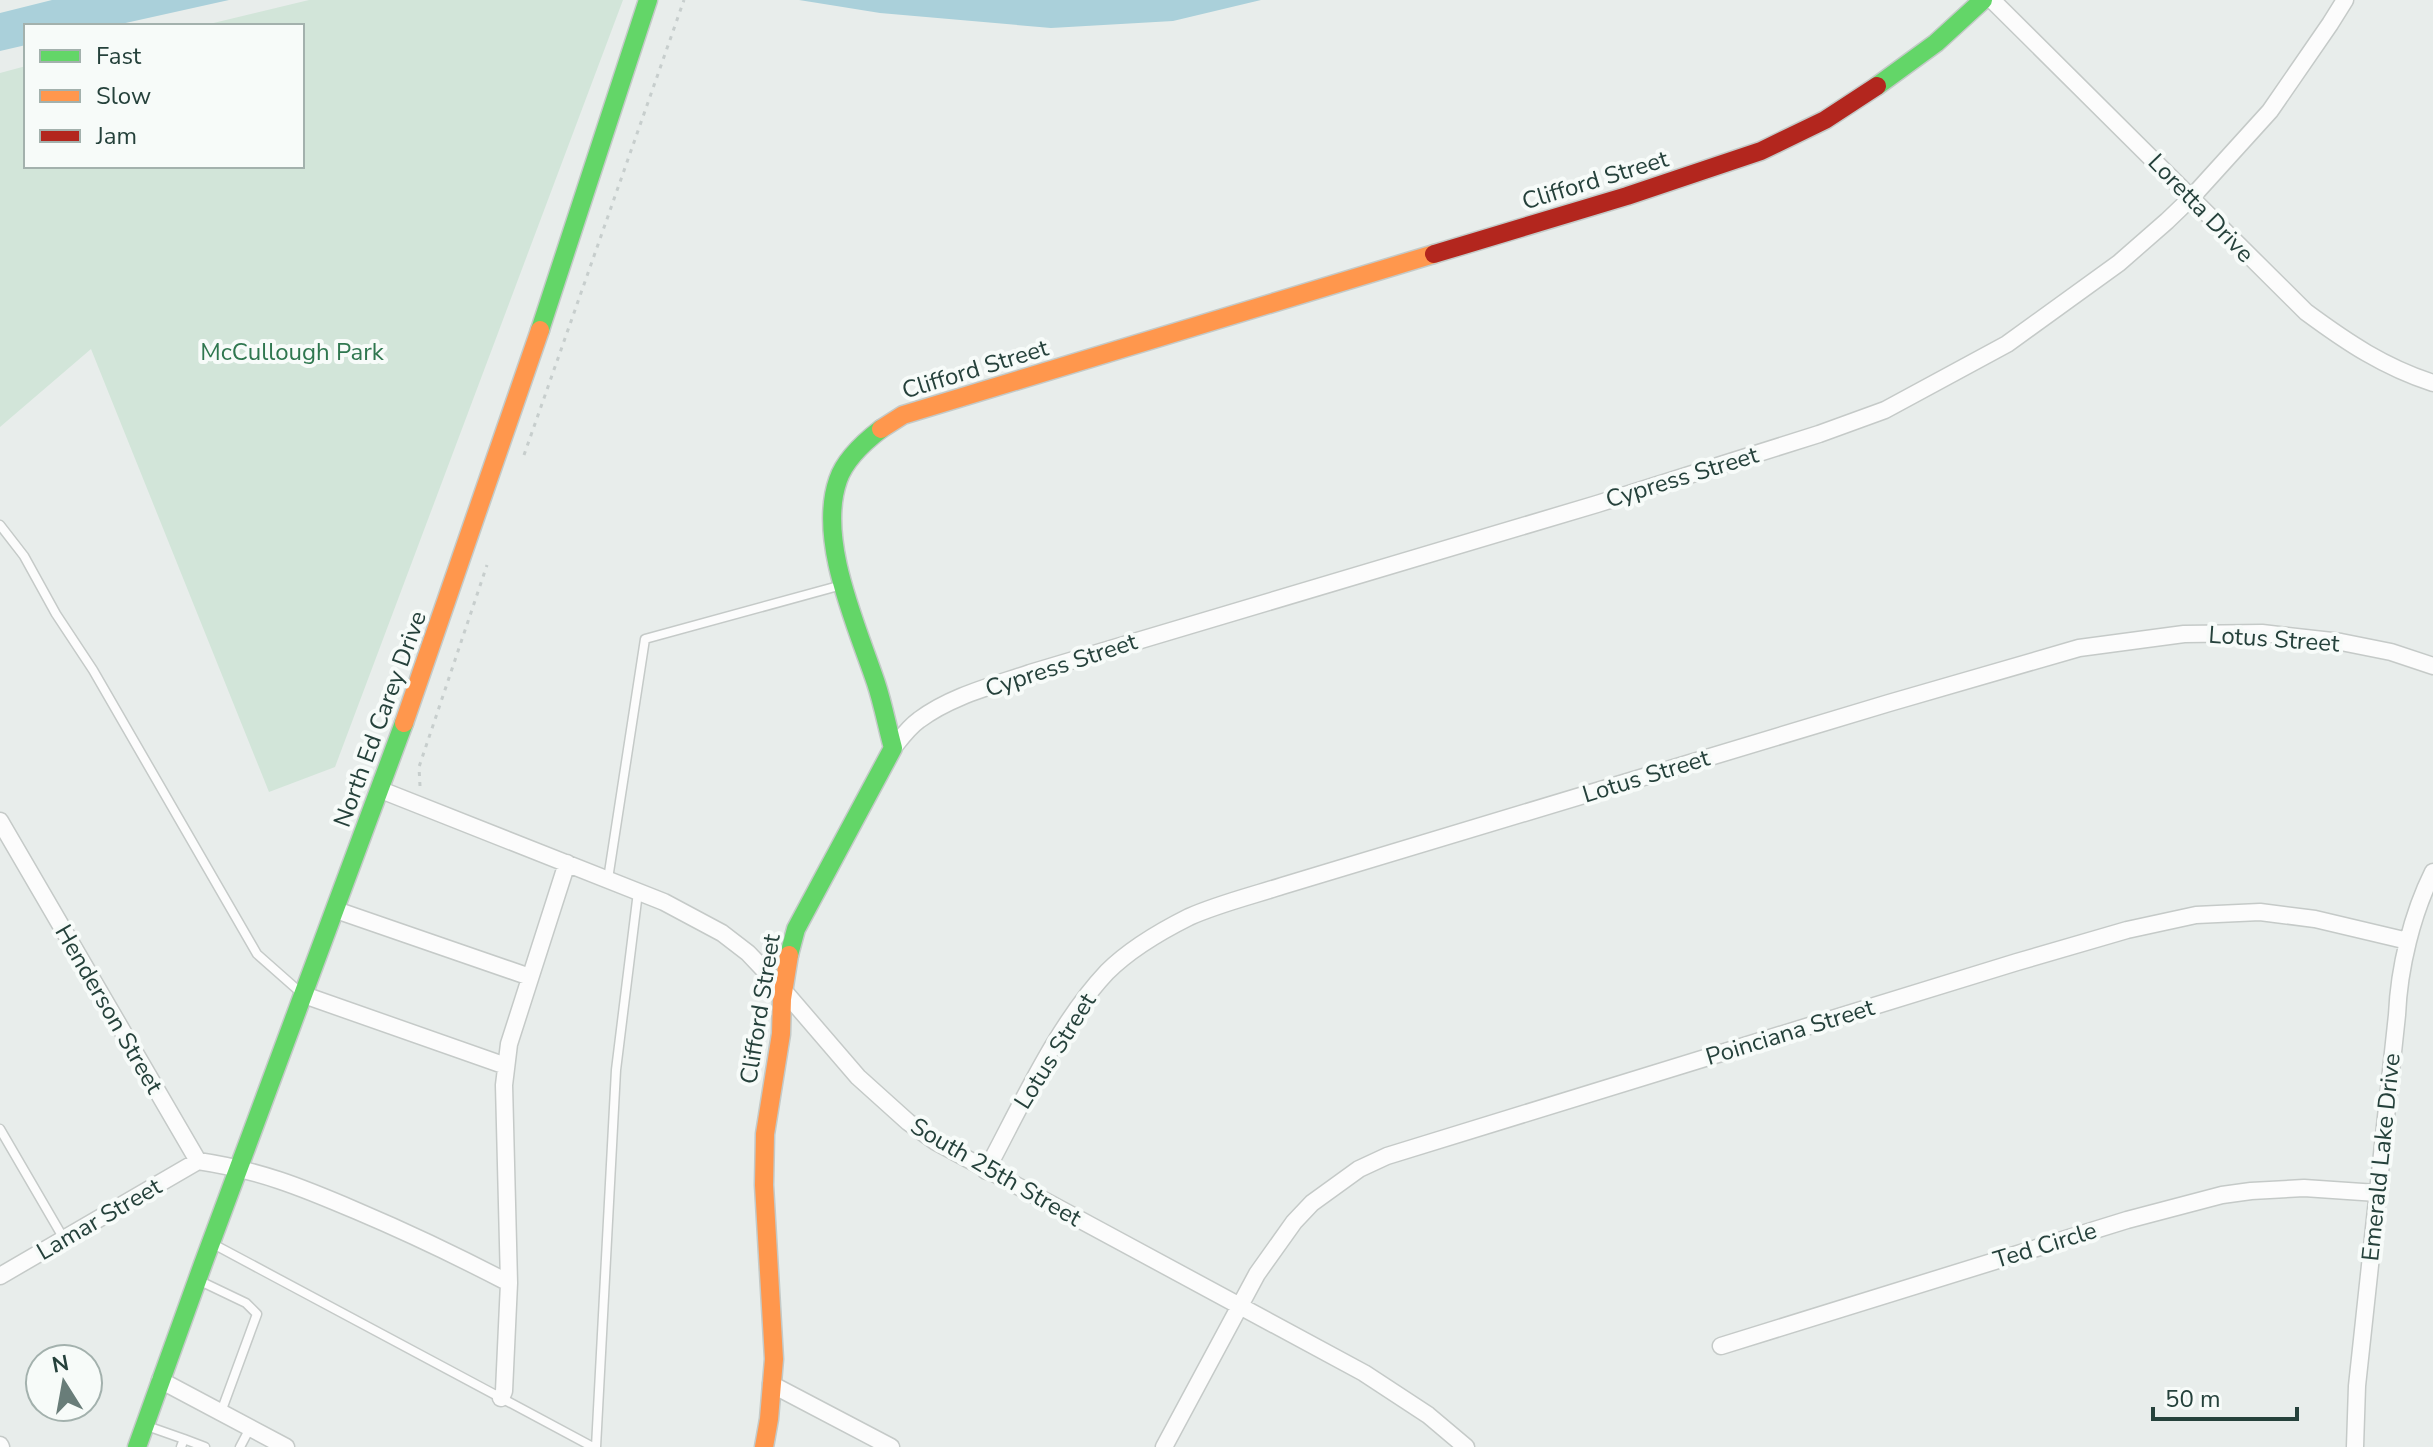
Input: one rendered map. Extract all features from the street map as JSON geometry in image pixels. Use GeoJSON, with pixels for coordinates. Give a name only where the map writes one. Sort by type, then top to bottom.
{"type":"FeatureCollection","features":[{"type":"Feature","properties":{"kind":"street","name":"North Ed Carey Drive"},"geometry":{"type":"LineString","coordinates":[[137,1447],[381,790],[502,448],[648,0]]}},
{"type":"Feature","properties":{"kind":"street","name":"Clifford Street"},"geometry":{"type":"LineString","coordinates":[[764,1447],[774,1359],[764,1172],[765,1134],[781,1034],[782,999],[790,947],[796,929],[893,748],[884,709],[844,584],[832,525],[838,479],[866,442],[882,426],[903,415],[1627,196],[1761,151],[1825,120],[1882,83],[1936,43],[1983,0]]}},
{"type":"Feature","properties":{"kind":"street","name":"Loretta Drive"},"geometry":{"type":"LineString","coordinates":[[1992,0],[2306,312],[2375,359],[2433,383]]}},
{"type":"Feature","properties":{"kind":"street","name":"Cypress Street"},"geometry":{"type":"LineString","coordinates":[[893,748],[916,722],[937,707],[1030,673],[1597,504],[1885,410],[2007,344],[2119,263],[2192,197],[2270,111],[2345,0]]}},
{"type":"Feature","properties":{"kind":"street","name":"Lotus Street"},"geometry":{"type":"LineString","coordinates":[[986,1171],[1053,1046],[1092,989],[1134,950],[1189,917],[1297,881],[2079,648],[2184,634],[2262,633],[2341,642],[2391,652],[2433,666]]}},
{"type":"Feature","properties":{"kind":"street","name":"South 25th Street"},"geometry":{"type":"LineString","coordinates":[[381,790],[638,891],[722,933],[748,953],[784,991],[858,1077],[936,1142],[1364,1373],[1397,1392],[1466,1447]]}},
{"type":"Feature","properties":{"kind":"street","name":"Henderson Street"},"geometry":{"type":"LineString","coordinates":[[0,821],[198,1161]]}},
{"type":"Feature","properties":{"kind":"street"},"geometry":{"type":"LineString","coordinates":[[501,1398],[504,1391],[509,1283],[506,1066],[509,1044],[567,863]]}},
{"type":"Feature","properties":{"kind":"street","name":"Emerald Lake Drive"},"geometry":{"type":"LineString","coordinates":[[2355,1447],[2357,1386],[2398,982],[2408,941],[2433,872]]}},
{"type":"Feature","properties":{"kind":"street"},"geometry":{"type":"LineString","coordinates":[[336,910],[530,977]]}},
{"type":"Feature","properties":{"kind":"street","name":"Poinciana Street"},"geometry":{"type":"LineString","coordinates":[[1164,1447],[1257,1274],[1294,1222],[1312,1203],[1359,1169],[1387,1156],[2017,962],[2127,930],[2196,915],[2260,912],[2315,919],[2408,941]]}},
{"type":"Feature","properties":{"kind":"street"},"geometry":{"type":"LineString","coordinates":[[304,995],[506,1066]]}},
{"type":"Feature","properties":{"kind":"street"},"geometry":{"type":"LineString","coordinates":[[198,1161],[239,1167],[289,1182],[411,1234],[509,1283]]}},
{"type":"Feature","properties":{"kind":"street","name":"Lamar Street"},"geometry":{"type":"LineString","coordinates":[[0,1276],[198,1161]]}},
{"type":"Feature","properties":{"kind":"street","name":"Ted Circle"},"geometry":{"type":"LineString","coordinates":[[1721,1346],[2127,1220],[2222,1195],[2304,1188],[2377,1193]]}},
{"type":"Feature","properties":{"kind":"street"},"geometry":{"type":"LineString","coordinates":[[160,1380],[286,1447]]}},
{"type":"Feature","properties":{"kind":"street"},"geometry":{"type":"LineString","coordinates":[[771,1384],[891,1447]]}},
{"type":"Feature","properties":{"kind":"lane"},"geometry":{"type":"LineString","coordinates":[[0,525],[24,556],[56,614],[93,670],[257,954],[304,995]]}},
{"type":"Feature","properties":{"kind":"lane"},"geometry":{"type":"LineString","coordinates":[[608,879],[645,639],[844,584]]}},
{"type":"Feature","properties":{"kind":"lane"},"geometry":{"type":"LineString","coordinates":[[211,1242],[595,1447],[616,1070],[638,891]]}},
{"type":"Feature","properties":{"kind":"lane"},"geometry":{"type":"LineString","coordinates":[[0,1129],[64,1239]]}},
{"type":"Feature","properties":{"kind":"lane"},"geometry":{"type":"LineString","coordinates":[[197,1280],[246,1303],[257,1314],[221,1412]]}},
{"type":"Feature","properties":{"kind":"lane"},"geometry":{"type":"LineString","coordinates":[[145,1425],[182,1443],[205,1447]]}},
{"type":"Feature","properties":{"kind":"lane"},"geometry":{"type":"LineString","coordinates":[[240,1447],[250,1428]]}},
{"type":"Feature","properties":{"kind":"path"},"geometry":{"type":"LineString","coordinates":[[521,465],[684,0]]}},
{"type":"Feature","properties":{"kind":"path"},"geometry":{"type":"LineString","coordinates":[[421,806],[419,767],[489,558]]}},
{"type":"Feature","properties":{"kind":"green space","name":"McCullough Park"},"geometry":{"type":"Polygon","coordinates":[[[309,0],[623,0],[335,767],[269,792],[91,349],[0,427],[0,73],[24,67],[24,168],[304,168],[304,24],[209,24],[309,0]]]}},
{"type":"Feature","properties":{"kind":"water"},"geometry":{"type":"Polygon","coordinates":[[[52,0],[229,0],[121,24],[24,24],[24,45],[0,51],[0,13],[52,0]]]}},
{"type":"Feature","properties":{"kind":"water"},"geometry":{"type":"Polygon","coordinates":[[[799,0],[1261,0],[1173,21],[1051,28],[880,13],[799,0]]]}},
{"type":"Feature","properties":{"kind":"traffic: fast"},"geometry":{"type":"LineString","coordinates":[[540,330],[648,0]]}},
{"type":"Feature","properties":{"kind":"traffic: fast"},"geometry":{"type":"LineString","coordinates":[[1877,86],[1936,43],[1983,0]]}},
{"type":"Feature","properties":{"kind":"traffic: fast"},"geometry":{"type":"LineString","coordinates":[[789,955],[796,929],[893,748],[878,691],[842,583],[832,529],[833,504],[841,472],[856,452],[881,429]]}},
{"type":"Feature","properties":{"kind":"traffic: fast"},"geometry":{"type":"LineString","coordinates":[[137,1447],[404,723]]}},
{"type":"Feature","properties":{"kind":"traffic: slow"},"geometry":{"type":"LineString","coordinates":[[881,429],[903,415],[1434,254]]}},
{"type":"Feature","properties":{"kind":"traffic: slow"},"geometry":{"type":"LineString","coordinates":[[404,723],[540,330]]}},
{"type":"Feature","properties":{"kind":"traffic: slow"},"geometry":{"type":"LineString","coordinates":[[764,1447],[774,1359],[764,1185],[765,1134],[781,1034],[782,999],[789,955]]}},
{"type":"Feature","properties":{"kind":"traffic: jam"},"geometry":{"type":"LineString","coordinates":[[1434,254],[1627,196],[1761,151],[1825,120],[1877,86]]}}]}
